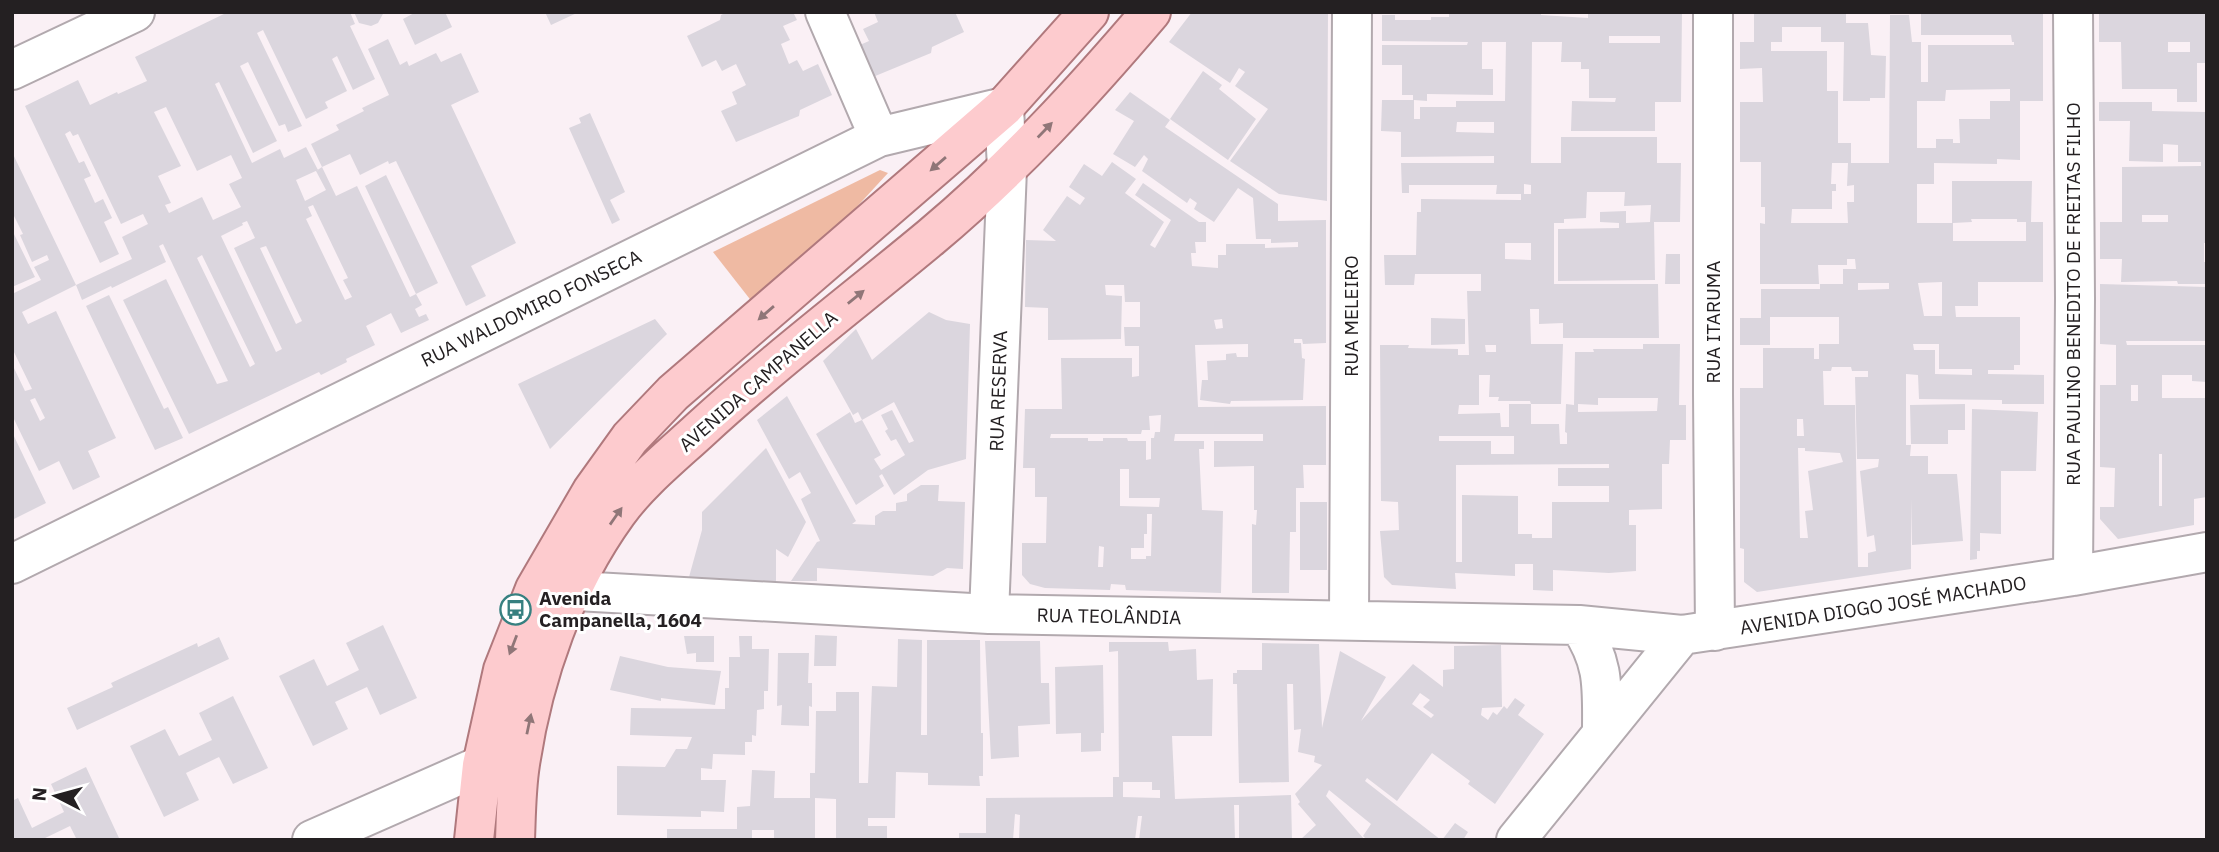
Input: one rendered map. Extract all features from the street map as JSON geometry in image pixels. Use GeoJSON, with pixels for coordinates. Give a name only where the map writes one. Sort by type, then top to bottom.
{"type":"FeatureCollection","features":[{"type":"Feature","properties":{"kind":"main road","name":"AVENIDA CAMPANELLA"},"geometry":{"type":"LineString","coordinates":[[514,840],[520,765],[553,589],[592,491],[630,438],[673,393],[1004,107],[1089,12]]}},
{"type":"Feature","properties":{"kind":"main road","name":"AVENIDA CAMPANELLA"},"geometry":{"type":"LineString","coordinates":[[474,840],[482,765],[503,670],[553,589],[666,460],[764,372],[932,236],[1007,169],[1057,118],[1151,12]]}},
{"type":"Feature","properties":{"kind":"street"},"geometry":{"type":"LineString","coordinates":[[12,70],[135,12]]}},
{"type":"Feature","properties":{"kind":"street"},"geometry":{"type":"LineString","coordinates":[[825,12],[878,137]]}},
{"type":"Feature","properties":{"kind":"street","name":"RUA MELEIRO"},"geometry":{"type":"LineString","coordinates":[[1349,620],[1352,12]]}},
{"type":"Feature","properties":{"kind":"street","name":"RUA ITARUMA"},"geometry":{"type":"LineString","coordinates":[[1699,633],[1713,394],[1713,12]]}},
{"type":"Feature","properties":{"kind":"street","name":"RUA PAULINO BENEDITO DE FREITAS FILHO"},"geometry":{"type":"LineString","coordinates":[[2073,12],[2073,576]]}},
{"type":"Feature","properties":{"kind":"street"},"geometry":{"type":"LineString","coordinates":[[1004,107],[1007,169]]}},
{"type":"Feature","properties":{"kind":"street","name":"RUA WALDOMIRO FONSECA"},"geometry":{"type":"LineString","coordinates":[[12,564],[878,137],[1004,107]]}},
{"type":"Feature","properties":{"kind":"street","name":"RUA RESERVA"},"geometry":{"type":"LineString","coordinates":[[989,614],[1007,169]]}},
{"type":"Feature","properties":{"kind":"street","name":"AVENIDA DIOGO JOSÉ MACHADO"},"geometry":{"type":"LineString","coordinates":[[1699,633],[2073,576],[2207,552]]}},
{"type":"Feature","properties":{"kind":"street","name":"RUA TEOLÂNDIA"},"geometry":{"type":"LineString","coordinates":[[553,589],[989,614],[1579,625],[1699,633]]}},
{"type":"Feature","properties":{"kind":"street"},"geometry":{"type":"LineString","coordinates":[[1579,625],[1591,642],[1598,659],[1602,732]]}},
{"type":"Feature","properties":{"kind":"street"},"geometry":{"type":"LineString","coordinates":[[1516,840],[1602,732],[1699,633]]}},
{"type":"Feature","properties":{"kind":"street"},"geometry":{"type":"LineString","coordinates":[[312,840],[482,765],[520,765]]}},
{"type":"Feature","properties":{"kind":"shaded area"},"geometry":{"type":"Polygon","coordinates":[[[880,170],[888,173],[760,312],[713,252],[880,170]]]}},
{"type":"Feature","properties":{"kind":"building"},"geometry":{"type":"Polygon","coordinates":[[[228,12],[350,12],[355,24],[350,26],[375,79],[353,90],[337,56],[332,59],[347,91],[325,102],[328,108],[306,119],[263,30],[257,33],[302,126],[288,132],[285,124],[279,126],[248,62],[240,66],[277,141],[253,153],[219,82],[215,84],[252,163],[280,149],[284,158],[306,147],[318,170],[322,167],[336,196],[357,186],[410,297],[416,294],[422,305],[415,309],[419,317],[426,314],[429,320],[401,333],[391,313],[366,326],[375,345],[346,359],[347,362],[321,375],[319,372],[189,434],[123,300],[166,279],[217,384],[228,381],[163,244],[159,246],[166,262],[82,300],[76,285],[132,259],[122,237],[148,224],[143,214],[121,224],[78,134],[73,136],[70,131],[65,134],[79,163],[84,161],[91,176],[84,179],[95,203],[103,199],[112,218],[104,222],[119,254],[100,263],[25,106],[78,80],[90,105],[117,92],[118,94],[147,81],[135,57],[228,12]],[[166,107],[154,112],[181,166],[158,176],[171,203],[165,205],[169,213],[202,197],[213,220],[241,207],[229,184],[242,178],[231,155],[197,171],[166,107]],[[316,171],[296,180],[305,201],[326,190],[316,171]],[[313,205],[308,207],[312,216],[306,219],[345,300],[352,297],[343,280],[348,278],[313,205]],[[247,221],[242,223],[243,225],[221,236],[276,352],[282,349],[234,248],[255,238],[247,221]],[[266,246],[260,248],[296,324],[302,321],[266,246]],[[202,255],[197,258],[250,367],[255,364],[202,255]]]}},
{"type":"Feature","properties":{"kind":"building"},"geometry":{"type":"Polygon","coordinates":[[[354,12],[384,12],[378,23],[371,26],[359,23],[354,12]]]}},
{"type":"Feature","properties":{"kind":"building"},"geometry":{"type":"Polygon","coordinates":[[[416,12],[445,12],[452,27],[415,45],[403,19],[416,12]]]}},
{"type":"Feature","properties":{"kind":"building"},"geometry":{"type":"Polygon","coordinates":[[[545,12],[579,12],[551,25],[545,12]]]}},
{"type":"Feature","properties":{"kind":"building"},"geometry":{"type":"Polygon","coordinates":[[[727,12],[793,12],[797,20],[783,26],[790,40],[781,44],[789,64],[797,60],[803,71],[818,64],[832,95],[800,110],[799,116],[736,142],[721,111],[737,104],[732,92],[746,85],[736,64],[722,71],[716,60],[702,67],[687,36],[720,20],[721,15],[727,12]]]}},
{"type":"Feature","properties":{"kind":"building"},"geometry":{"type":"Polygon","coordinates":[[[874,12],[955,12],[964,32],[932,47],[931,53],[868,79],[853,48],[869,41],[863,29],[878,22],[874,12]]]}},
{"type":"Feature","properties":{"kind":"building"},"geometry":{"type":"Polygon","coordinates":[[[1192,12],[1328,12],[1327,201],[1279,194],[1230,161],[1268,109],[1235,86],[1245,72],[1239,68],[1230,83],[1169,42],[1192,12]]]}},
{"type":"Feature","properties":{"kind":"building"},"geometry":{"type":"Polygon","coordinates":[[[1449,12],[1541,12],[1541,15],[1588,18],[1588,12],[1682,12],[1681,102],[1655,102],[1655,131],[1571,131],[1572,101],[1615,102],[1616,98],[1589,98],[1589,69],[1581,69],[1581,62],[1561,62],[1562,42],[1532,42],[1531,163],[1561,163],[1561,137],[1657,137],[1657,163],[1681,163],[1680,222],[1654,222],[1655,280],[1558,281],[1558,229],[1619,228],[1619,223],[1600,222],[1600,212],[1626,211],[1626,223],[1650,222],[1651,205],[1624,206],[1625,192],[1587,192],[1586,218],[1564,219],[1564,223],[1554,223],[1554,284],[1658,284],[1659,338],[1563,338],[1563,323],[1539,324],[1539,309],[1530,309],[1531,344],[1563,344],[1561,404],[1531,404],[1531,424],[1559,424],[1560,444],[1567,444],[1566,404],[1574,405],[1575,352],[1594,352],[1593,349],[1643,349],[1643,344],[1680,344],[1679,405],[1686,405],[1686,440],[1670,440],[1669,464],[1662,464],[1662,509],[1629,510],[1629,525],[1636,525],[1636,571],[1609,573],[1553,570],[1553,591],[1533,590],[1533,564],[1515,564],[1515,576],[1455,573],[1456,589],[1392,585],[1384,577],[1380,531],[1399,530],[1398,502],[1381,501],[1380,345],[1458,349],[1458,355],[1469,355],[1467,291],[1481,291],[1481,274],[1415,274],[1414,285],[1385,285],[1384,255],[1416,255],[1417,212],[1421,212],[1421,199],[1521,200],[1521,194],[1496,194],[1497,185],[1409,185],[1409,193],[1402,193],[1401,163],[1494,163],[1494,156],[1401,157],[1401,132],[1381,131],[1382,100],[1413,100],[1413,95],[1402,95],[1402,65],[1382,65],[1382,45],[1467,45],[1468,42],[1382,41],[1382,15],[1395,15],[1395,20],[1449,17],[1449,12]],[[1609,36],[1609,43],[1660,43],[1660,36],[1609,36]],[[1482,42],[1482,69],[1493,69],[1493,95],[1427,94],[1427,101],[1414,100],[1414,119],[1420,119],[1420,107],[1456,107],[1456,101],[1505,101],[1506,42],[1482,42]],[[1457,122],[1456,132],[1494,133],[1494,122],[1457,122]],[[1524,184],[1524,194],[1531,194],[1531,185],[1524,184]],[[1505,243],[1505,259],[1531,260],[1531,243],[1505,243]],[[1485,345],[1486,352],[1496,352],[1496,345],[1485,345]],[[1479,375],[1479,405],[1459,405],[1458,414],[1500,413],[1501,427],[1509,427],[1509,404],[1531,404],[1530,401],[1498,401],[1499,397],[1489,397],[1490,375],[1479,375]],[[1598,398],[1598,405],[1578,404],[1578,412],[1657,411],[1658,398],[1598,398]],[[1439,436],[1439,441],[1491,441],[1491,454],[1514,454],[1514,436],[1439,436]],[[1609,464],[1456,465],[1456,562],[1462,562],[1462,495],[1518,496],[1518,534],[1532,534],[1532,538],[1552,538],[1552,502],[1609,502],[1609,486],[1558,486],[1558,468],[1609,468],[1609,464]]]}},
{"type":"Feature","properties":{"kind":"building"},"geometry":{"type":"Polygon","coordinates":[[[1754,12],[1846,12],[1846,23],[1868,23],[1871,55],[1886,56],[1885,98],[1843,101],[1844,42],[1821,42],[1821,27],[1782,27],[1782,42],[1771,42],[1771,51],[1827,51],[1827,91],[1838,91],[1838,143],[1851,143],[1851,163],[1889,163],[1890,15],[1909,15],[1912,42],[1921,42],[1921,82],[1928,82],[1928,45],[2014,45],[2014,42],[2011,35],[1921,35],[1921,12],[2043,12],[2043,101],[2020,101],[2020,160],[1997,159],[1997,164],[1934,163],[1934,184],[1917,184],[1917,223],[1952,223],[1952,181],[2032,181],[2031,222],[2043,222],[2043,282],[1978,282],[1978,306],[1955,306],[1956,317],[2020,317],[2020,365],[2014,365],[2014,370],[1988,370],[1988,374],[2044,375],[2044,404],[2002,404],[2002,400],[1919,399],[1918,375],[1906,374],[1906,445],[1911,445],[1910,456],[1928,456],[1928,474],[1957,474],[1963,541],[1912,545],[1911,499],[1911,569],[1757,592],[1744,582],[1744,549],[1740,548],[1740,388],[1763,388],[1763,348],[1814,348],[1814,359],[1819,359],[1819,344],[1839,344],[1839,317],[1770,317],[1770,345],[1740,345],[1740,318],[1761,318],[1761,289],[1820,289],[1820,284],[1843,284],[1843,269],[1856,269],[1855,259],[1847,259],[1847,265],[1818,265],[1819,284],[1760,284],[1760,223],[1765,224],[1765,207],[1761,207],[1761,162],[1740,162],[1740,102],[1763,102],[1762,68],[1740,69],[1740,42],[1754,42],[1754,12]],[[2010,89],[1946,90],[1945,101],[1917,101],[1917,148],[1936,148],[1936,139],[1953,139],[1953,143],[1960,143],[1959,119],[1990,119],[1990,101],[2010,101],[2010,89]],[[1832,163],[1831,184],[1836,184],[1836,191],[1832,191],[1832,209],[1792,209],[1791,223],[1848,223],[1847,202],[1854,202],[1854,185],[1847,186],[1848,163],[1832,163]],[[1971,219],[1972,222],[1953,223],[1953,241],[2026,241],[2026,222],[2017,222],[2017,219],[1971,219]],[[1942,282],[1918,283],[1924,316],[1942,316],[1942,282]],[[1858,283],[1858,290],[1889,289],[1889,283],[1858,283]],[[1913,344],[1914,350],[1935,350],[1935,374],[1972,375],[1972,369],[1939,369],[1939,344],[1913,344]],[[1832,367],[1831,371],[1823,371],[1824,405],[1855,405],[1858,567],[1868,567],[1868,553],[1876,551],[1874,535],[1867,537],[1860,471],[1878,467],[1879,459],[1857,459],[1855,377],[1868,377],[1868,371],[1832,367]],[[1797,419],[1797,436],[1804,436],[1803,419],[1797,419]],[[1798,448],[1800,538],[1808,538],[1805,511],[1813,510],[1808,471],[1843,462],[1840,453],[1805,451],[1805,448],[1798,448]]]}},
{"type":"Feature","properties":{"kind":"building"},"geometry":{"type":"Polygon","coordinates":[[[2099,12],[2207,12],[2207,63],[2197,63],[2197,102],[2177,102],[2177,89],[2122,89],[2121,42],[2099,42],[2099,12]],[[2168,42],[2168,52],[2190,52],[2190,42],[2168,42]]]}},
{"type":"Feature","properties":{"kind":"building"},"geometry":{"type":"Polygon","coordinates":[[[388,39],[400,65],[407,61],[409,66],[436,53],[441,62],[461,53],[479,92],[451,105],[516,243],[471,266],[486,296],[466,306],[396,161],[389,164],[388,161],[360,175],[350,154],[322,167],[311,144],[339,130],[336,125],[364,111],[362,108],[389,95],[368,49],[388,39]]]}},
{"type":"Feature","properties":{"kind":"building"},"geometry":{"type":"Polygon","coordinates":[[[1203,71],[1222,85],[1219,89],[1256,119],[1228,160],[1170,119],[1203,71]]]}},
{"type":"Feature","properties":{"kind":"building"},"geometry":{"type":"Polygon","coordinates":[[[1130,92],[1170,120],[1165,127],[1278,204],[1278,221],[1326,220],[1326,343],[1303,344],[1302,339],[1294,339],[1294,343],[1301,343],[1302,358],[1305,359],[1303,400],[1231,401],[1230,404],[1200,400],[1202,380],[1208,380],[1207,361],[1226,360],[1226,354],[1236,353],[1237,357],[1248,357],[1248,344],[1195,345],[1198,407],[1326,406],[1326,465],[1303,465],[1304,488],[1296,488],[1296,532],[1290,532],[1289,593],[1252,593],[1252,524],[1256,525],[1257,510],[1254,510],[1254,466],[1214,467],[1214,441],[1263,441],[1263,434],[1175,434],[1174,441],[1204,441],[1204,449],[1199,449],[1202,510],[1223,511],[1221,593],[1126,590],[1125,585],[1111,584],[1110,590],[1045,588],[1030,584],[1022,575],[1022,543],[1046,543],[1047,497],[1035,497],[1035,468],[1023,468],[1025,409],[1062,409],[1061,358],[1132,358],[1132,377],[1139,376],[1139,346],[1125,346],[1124,327],[1140,327],[1140,302],[1125,302],[1124,285],[1105,285],[1106,295],[1122,296],[1121,339],[1048,340],[1048,308],[1025,307],[1026,240],[1056,241],[1043,230],[1067,196],[1080,205],[1085,198],[1069,187],[1084,164],[1102,176],[1112,162],[1136,179],[1125,193],[1164,222],[1150,245],[1155,248],[1171,220],[1135,195],[1143,183],[1199,222],[1206,222],[1206,242],[1195,242],[1196,253],[1191,253],[1192,266],[1218,268],[1218,255],[1226,255],[1226,244],[1265,244],[1265,248],[1298,247],[1298,242],[1271,243],[1271,239],[1256,239],[1253,198],[1238,188],[1214,222],[1194,209],[1197,203],[1190,198],[1187,203],[1142,171],[1148,159],[1144,155],[1135,167],[1113,154],[1134,121],[1115,110],[1130,92]],[[1222,319],[1214,320],[1216,329],[1223,328],[1222,319]],[[1161,415],[1149,416],[1150,430],[1142,430],[1141,434],[1051,434],[1050,438],[1088,438],[1088,441],[1103,441],[1103,438],[1127,438],[1128,441],[1146,441],[1146,460],[1151,459],[1151,438],[1154,438],[1155,432],[1160,432],[1161,415]],[[1120,469],[1120,506],[1159,507],[1160,498],[1129,498],[1129,469],[1120,469]],[[1147,514],[1147,534],[1144,534],[1144,548],[1131,548],[1131,559],[1146,559],[1146,556],[1151,556],[1152,514],[1147,514]],[[1099,546],[1098,567],[1103,567],[1104,547],[1099,546]]]}},
{"type":"Feature","properties":{"kind":"building"},"geometry":{"type":"Polygon","coordinates":[[[2099,102],[2152,102],[2152,111],[2207,112],[2207,243],[2204,243],[2204,262],[2207,262],[2207,284],[2178,284],[2177,281],[2121,282],[2122,259],[2100,259],[2100,222],[2122,222],[2122,167],[2201,166],[2201,162],[2178,162],[2178,145],[2163,144],[2163,162],[2129,161],[2130,121],[2099,121],[2099,102]],[[2142,215],[2142,222],[2168,222],[2168,215],[2142,215]]]}},
{"type":"Feature","properties":{"kind":"building"},"geometry":{"type":"Polygon","coordinates":[[[590,113],[625,192],[610,200],[620,220],[612,224],[569,128],[581,123],[579,118],[590,113]]]}},
{"type":"Feature","properties":{"kind":"building"},"geometry":{"type":"Polygon","coordinates":[[[12,152],[76,285],[22,312],[28,324],[56,311],[116,438],[88,451],[100,477],[73,490],[59,461],[39,471],[12,415],[12,364],[25,391],[32,389],[12,348],[12,294],[41,280],[34,267],[49,260],[47,255],[32,262],[12,212],[12,152]],[[35,398],[30,400],[40,421],[45,418],[35,398]]]}},
{"type":"Feature","properties":{"kind":"building"},"geometry":{"type":"Polygon","coordinates":[[[386,175],[438,283],[416,294],[365,186],[386,175]]]}},
{"type":"Feature","properties":{"kind":"building"},"geometry":{"type":"Polygon","coordinates":[[[12,230],[35,277],[12,287],[12,230]]]}},
{"type":"Feature","properties":{"kind":"building"},"geometry":{"type":"Polygon","coordinates":[[[1666,254],[1680,254],[1680,284],[1665,284],[1666,254]]]}},
{"type":"Feature","properties":{"kind":"building"},"geometry":{"type":"Polygon","coordinates":[[[2100,284],[2207,287],[2207,341],[2126,341],[2127,345],[2207,345],[2207,382],[2192,381],[2192,375],[2162,375],[2162,398],[2207,398],[2207,497],[2194,499],[2194,525],[2118,539],[2100,519],[2100,507],[2114,507],[2115,468],[2100,467],[2100,385],[2116,385],[2116,345],[2100,344],[2100,284]],[[2131,385],[2131,401],[2138,401],[2138,385],[2131,385]],[[2159,454],[2159,506],[2162,506],[2162,454],[2159,454]]]}},
{"type":"Feature","properties":{"kind":"building"},"geometry":{"type":"Polygon","coordinates":[[[109,295],[164,409],[168,407],[183,438],[155,450],[86,306],[109,295]]]}},
{"type":"Feature","properties":{"kind":"building"},"geometry":{"type":"Polygon","coordinates":[[[929,312],[946,320],[970,324],[966,459],[928,470],[894,495],[882,474],[879,476],[884,486],[856,505],[816,434],[850,412],[855,423],[862,420],[858,412],[853,415],[823,361],[856,329],[872,360],[929,312]],[[894,402],[862,420],[881,455],[874,459],[881,470],[905,455],[896,439],[891,441],[885,431],[888,429],[881,415],[892,410],[909,443],[914,441],[894,402]]]}},
{"type":"Feature","properties":{"kind":"building"},"geometry":{"type":"Polygon","coordinates":[[[1431,318],[1465,319],[1465,344],[1431,345],[1431,318]]]}},
{"type":"Feature","properties":{"kind":"building"},"geometry":{"type":"Polygon","coordinates":[[[655,319],[667,334],[550,449],[518,384],[655,319]]]}},
{"type":"Feature","properties":{"kind":"building"},"geometry":{"type":"Polygon","coordinates":[[[787,396],[856,521],[852,524],[875,525],[875,516],[883,511],[896,511],[896,503],[907,501],[907,494],[921,485],[939,485],[938,501],[965,502],[963,569],[947,568],[933,576],[817,568],[817,581],[791,581],[820,541],[801,499],[811,493],[800,472],[789,479],[757,420],[787,396]]]}},
{"type":"Feature","properties":{"kind":"building"},"geometry":{"type":"Polygon","coordinates":[[[1965,404],[1965,430],[1948,430],[1948,444],[1911,444],[1910,405],[1965,404]]]}},
{"type":"Feature","properties":{"kind":"building"},"geometry":{"type":"Polygon","coordinates":[[[1972,409],[2038,412],[2036,471],[2001,471],[2001,534],[1980,533],[1980,551],[1977,551],[1977,559],[1970,560],[1972,409]]]}},
{"type":"Feature","properties":{"kind":"building"},"geometry":{"type":"Polygon","coordinates":[[[12,432],[46,503],[12,520],[12,432]]]}},
{"type":"Feature","properties":{"kind":"building"},"geometry":{"type":"Polygon","coordinates":[[[766,448],[806,522],[788,557],[776,549],[776,582],[689,577],[702,530],[702,512],[766,448]]]}},
{"type":"Feature","properties":{"kind":"building"},"geometry":{"type":"Polygon","coordinates":[[[1300,502],[1327,502],[1327,570],[1300,570],[1300,502]]]}},
{"type":"Feature","properties":{"kind":"building"},"geometry":{"type":"Polygon","coordinates":[[[383,625],[417,698],[380,715],[367,687],[335,702],[348,729],[313,746],[279,676],[314,659],[327,686],[359,670],[346,643],[383,625]]]}},
{"type":"Feature","properties":{"kind":"building"},"geometry":{"type":"Polygon","coordinates":[[[815,635],[837,636],[836,666],[814,666],[815,635]]]}},
{"type":"Feature","properties":{"kind":"building"},"geometry":{"type":"Polygon","coordinates":[[[684,636],[714,636],[714,662],[696,662],[696,653],[687,654],[684,636]]]}},
{"type":"Feature","properties":{"kind":"building"},"geometry":{"type":"Polygon","coordinates":[[[739,636],[752,636],[752,649],[769,649],[768,691],[764,691],[764,709],[757,710],[756,736],[752,735],[752,742],[745,742],[745,755],[713,754],[712,769],[701,768],[701,780],[726,780],[724,812],[701,811],[701,817],[617,815],[617,766],[665,767],[676,749],[687,749],[692,737],[630,735],[631,708],[725,709],[725,688],[729,688],[729,657],[740,657],[739,636]]]}},
{"type":"Feature","properties":{"kind":"building"},"geometry":{"type":"Polygon","coordinates":[[[219,637],[229,659],[77,730],[67,708],[113,687],[111,683],[197,643],[198,647],[219,637]]]}},
{"type":"Feature","properties":{"kind":"building"},"geometry":{"type":"Polygon","coordinates":[[[898,639],[922,640],[921,735],[927,735],[927,640],[980,640],[983,776],[979,776],[980,786],[928,785],[928,773],[896,772],[895,818],[868,818],[868,826],[887,826],[887,840],[836,840],[836,799],[815,798],[815,840],[774,840],[774,830],[752,830],[752,840],[667,840],[667,829],[737,829],[737,807],[750,806],[752,770],[775,771],[774,798],[810,798],[810,773],[815,773],[816,711],[836,711],[836,692],[859,692],[859,783],[868,783],[872,686],[897,687],[898,639]]]}},
{"type":"Feature","properties":{"kind":"building"},"geometry":{"type":"Polygon","coordinates":[[[985,641],[1040,641],[1041,683],[1049,683],[1050,724],[1018,726],[1019,757],[991,759],[985,641]]]}},
{"type":"Feature","properties":{"kind":"building"},"geometry":{"type":"Polygon","coordinates":[[[1109,642],[1168,642],[1169,651],[1196,649],[1197,680],[1213,679],[1212,736],[1172,736],[1175,799],[1291,795],[1292,840],[1239,840],[1239,805],[1234,805],[1235,840],[1139,840],[1142,816],[1138,816],[1135,840],[1019,840],[1020,815],[1015,814],[1013,840],[959,840],[959,833],[986,833],[986,798],[1113,797],[1113,777],[1119,777],[1118,651],[1109,652],[1109,642]],[[1123,782],[1123,797],[1160,798],[1160,790],[1152,790],[1152,782],[1123,782]]]}},
{"type":"Feature","properties":{"kind":"building"},"geometry":{"type":"Polygon","coordinates":[[[1262,643],[1319,644],[1322,728],[1340,651],[1386,677],[1361,721],[1413,664],[1443,687],[1443,670],[1454,669],[1454,646],[1501,645],[1502,707],[1482,708],[1481,715],[1488,720],[1493,712],[1497,715],[1504,706],[1507,709],[1515,698],[1525,705],[1518,715],[1544,734],[1495,804],[1468,784],[1470,781],[1432,753],[1397,801],[1367,778],[1365,781],[1441,840],[1367,840],[1363,836],[1371,824],[1329,790],[1326,796],[1365,840],[1300,840],[1316,825],[1298,804],[1300,802],[1295,794],[1322,765],[1314,762],[1315,756],[1298,752],[1301,729],[1294,730],[1293,684],[1287,684],[1289,782],[1239,783],[1237,684],[1233,684],[1233,673],[1237,673],[1237,670],[1262,670],[1262,643]],[[1420,693],[1412,704],[1431,718],[1434,715],[1423,707],[1430,700],[1420,693]]]}},
{"type":"Feature","properties":{"kind":"building"},"geometry":{"type":"Polygon","coordinates":[[[778,653],[809,653],[808,683],[812,683],[812,707],[809,706],[809,726],[781,725],[782,705],[777,706],[778,653]]]}},
{"type":"Feature","properties":{"kind":"building"},"geometry":{"type":"Polygon","coordinates":[[[620,656],[668,667],[721,671],[715,705],[661,698],[661,701],[610,690],[620,656]]]}},
{"type":"Feature","properties":{"kind":"building"},"geometry":{"type":"Polygon","coordinates":[[[1103,665],[1104,733],[1101,733],[1101,751],[1081,752],[1081,733],[1056,734],[1055,667],[1103,665]]]}},
{"type":"Feature","properties":{"kind":"building"},"geometry":{"type":"Polygon","coordinates":[[[233,696],[268,768],[233,784],[219,757],[186,773],[199,800],[164,817],[130,746],[165,729],[179,756],[212,740],[199,713],[233,696]]]}},
{"type":"Feature","properties":{"kind":"building"},"geometry":{"type":"Polygon","coordinates":[[[86,767],[119,838],[77,840],[70,826],[41,840],[12,840],[12,801],[18,798],[32,828],[64,812],[51,784],[86,767]]]}},
{"type":"Feature","properties":{"kind":"building"},"geometry":{"type":"Polygon","coordinates":[[[1455,823],[1468,832],[1463,840],[1442,840],[1455,823]]]}},
{"type":"Feature","properties":{"kind":"place","name":"Avenida Campanella, 1604"},"geometry":{"type":"Point","coordinates":[516,609]}}]}
